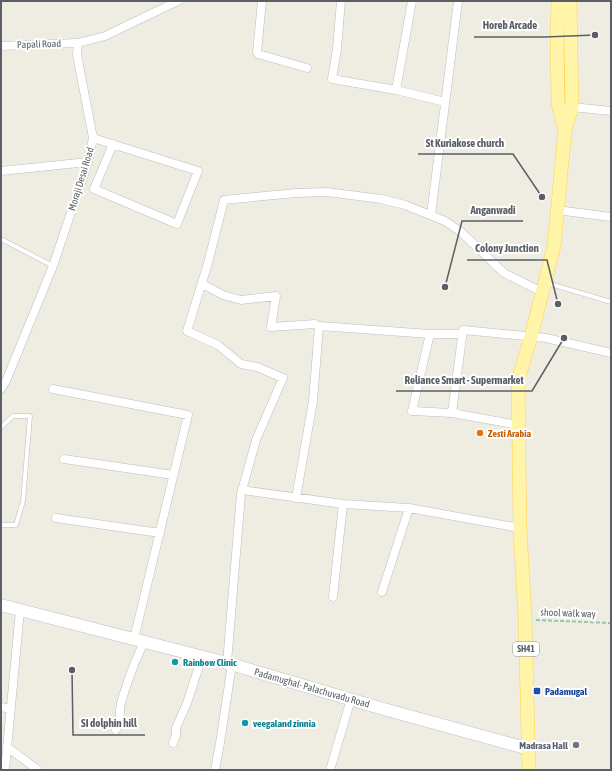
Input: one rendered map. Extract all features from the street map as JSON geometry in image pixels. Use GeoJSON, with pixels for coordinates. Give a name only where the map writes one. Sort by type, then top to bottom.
{"type":"FeatureCollection","features":[{"type":"Feature","properties":{"kind":"main road"},"geometry":{"type":"LineString","coordinates":[[558,1],[558,103],[565,130]]}},
{"type":"Feature","properties":{"kind":"main road"},"geometry":{"type":"LineString","coordinates":[[520,528],[518,380],[554,246],[565,130],[572,107],[570,1]]}},
{"type":"Feature","properties":{"kind":"main road"},"geometry":{"type":"LineString","coordinates":[[557,45],[571,45]]}},
{"type":"Feature","properties":{"kind":"main road","name":"SH41"},"geometry":{"type":"LineString","coordinates":[[520,528],[526,648],[529,770]]}},
{"type":"Feature","properties":{"kind":"main road","name":"Padamughal- Palachuvadu Road"},"geometry":{"type":"LineString","coordinates":[[1,605],[230,664],[529,749]]}},
{"type":"Feature","properties":{"kind":"street"},"geometry":{"type":"LineString","coordinates":[[78,42],[105,36],[178,1]]}},
{"type":"Feature","properties":{"kind":"street"},"geometry":{"type":"LineString","coordinates":[[262,1],[258,54],[307,68]]}},
{"type":"Feature","properties":{"kind":"street"},"geometry":{"type":"LineString","coordinates":[[341,1],[337,49],[332,79],[396,90],[445,102]]}},
{"type":"Feature","properties":{"kind":"street"},"geometry":{"type":"LineString","coordinates":[[396,90],[412,1]]}},
{"type":"Feature","properties":{"kind":"street"},"geometry":{"type":"LineString","coordinates":[[431,215],[458,1]]}},
{"type":"Feature","properties":{"kind":"street","name":"Papali Road"},"geometry":{"type":"LineString","coordinates":[[1,46],[78,42]]}},
{"type":"Feature","properties":{"kind":"street","name":"Moraji Desai Road"},"geometry":{"type":"LineString","coordinates":[[1,389],[6,381],[53,266],[88,162],[93,138],[77,55],[78,42]]}},
{"type":"Feature","properties":{"kind":"street"},"geometry":{"type":"LineString","coordinates":[[572,107],[611,111]]}},
{"type":"Feature","properties":{"kind":"street"},"geometry":{"type":"LineString","coordinates":[[93,138],[113,144],[198,171],[177,224],[94,189],[113,144]]}},
{"type":"Feature","properties":{"kind":"street"},"geometry":{"type":"LineString","coordinates":[[1,171],[88,162]]}},
{"type":"Feature","properties":{"kind":"street"},"geometry":{"type":"LineString","coordinates":[[214,770],[230,664],[239,508],[242,490],[256,440],[283,378],[257,367],[241,364],[218,345],[186,331],[215,240],[224,200],[296,193],[327,192],[381,199],[405,205],[445,221],[461,232],[504,273],[543,287]]}},
{"type":"Feature","properties":{"kind":"street"},"geometry":{"type":"LineString","coordinates":[[557,210],[611,217]]}},
{"type":"Feature","properties":{"kind":"street"},"geometry":{"type":"LineString","coordinates":[[202,284],[223,295],[241,300],[276,296],[271,327],[315,324]]}},
{"type":"Feature","properties":{"kind":"street"},"geometry":{"type":"LineString","coordinates":[[296,498],[313,401],[319,326],[430,334],[462,334]]}},
{"type":"Feature","properties":{"kind":"street"},"geometry":{"type":"LineString","coordinates":[[452,413],[463,330],[546,338],[611,353]]}},
{"type":"Feature","properties":{"kind":"street"},"geometry":{"type":"LineString","coordinates":[[430,334],[412,411],[452,413],[518,425]]}},
{"type":"Feature","properties":{"kind":"street"},"geometry":{"type":"LineString","coordinates":[[53,389],[188,415],[160,533],[135,662],[121,704],[118,727],[116,730]]}},
{"type":"Feature","properties":{"kind":"street"},"geometry":{"type":"LineString","coordinates":[[64,459],[173,475]]}},
{"type":"Feature","properties":{"kind":"street"},"geometry":{"type":"LineString","coordinates":[[242,490],[342,504],[409,508],[520,528]]}},
{"type":"Feature","properties":{"kind":"street"},"geometry":{"type":"LineString","coordinates":[[333,597],[342,504]]}},
{"type":"Feature","properties":{"kind":"street"},"geometry":{"type":"LineString","coordinates":[[382,592],[409,508]]}},
{"type":"Feature","properties":{"kind":"street"},"geometry":{"type":"LineString","coordinates":[[56,518],[160,533]]}},
{"type":"Feature","properties":{"kind":"street"},"geometry":{"type":"LineString","coordinates":[[5,770],[20,610]]}},
{"type":"Feature","properties":{"kind":"street"},"geometry":{"type":"LineString","coordinates":[[173,743],[176,735],[176,728],[187,703],[202,657]]}},
{"type":"Feature","properties":{"kind":"street"},"geometry":{"type":"LineString","coordinates":[[330,770],[351,699]]}},
{"type":"Feature","properties":{"kind":"street"},"geometry":{"type":"LineString","coordinates":[[1,707],[11,709]]}},
{"type":"Feature","properties":{"kind":"street"},"geometry":{"type":"LineString","coordinates":[[7,747],[38,770]]}},
{"type":"Feature","properties":{"kind":"lane"},"geometry":{"type":"LineString","coordinates":[[1,239],[53,266]]}},
{"type":"Feature","properties":{"kind":"lane"},"geometry":{"type":"LineString","coordinates":[[543,287],[611,302]]}},
{"type":"Feature","properties":{"kind":"lane"},"geometry":{"type":"LineString","coordinates":[[1,427],[13,416],[30,416],[23,501],[16,525],[1,525]]}},
{"type":"Feature","properties":{"kind":"path","name":"shool walk way"},"geometry":{"type":"LineString","coordinates":[[524,621],[541,620],[611,623]]}},
{"type":"Feature","properties":{"kind":"place","name":"Horeb Arcade"},"geometry":{"type":"Point","coordinates":[595,35]}},
{"type":"Feature","properties":{"kind":"place","name":"St Kuriakose church"},"geometry":{"type":"Point","coordinates":[542,197]}},
{"type":"Feature","properties":{"kind":"place","name":"Anganwadi"},"geometry":{"type":"Point","coordinates":[445,287]}},
{"type":"Feature","properties":{"kind":"place","name":"Colony Junction"},"geometry":{"type":"Point","coordinates":[558,304]}},
{"type":"Feature","properties":{"kind":"place","name":"Reliance Smart - Supermarket"},"geometry":{"type":"Point","coordinates":[564,338]}},
{"type":"Feature","properties":{"kind":"place","name":"Zesti Arabia"},"geometry":{"type":"Point","coordinates":[480,433]}},
{"type":"Feature","properties":{"kind":"place","name":"Rainbow Clinic"},"geometry":{"type":"Point","coordinates":[175,662]}},
{"type":"Feature","properties":{"kind":"place","name":"SI dolphin hill"},"geometry":{"type":"Point","coordinates":[72,670]}},
{"type":"Feature","properties":{"kind":"place","name":"Padamugal"},"geometry":{"type":"Point","coordinates":[537,691]}},
{"type":"Feature","properties":{"kind":"place","name":"veegaland zinnia"},"geometry":{"type":"Point","coordinates":[245,723]}},
{"type":"Feature","properties":{"kind":"place","name":"Madrasa Hall"},"geometry":{"type":"Point","coordinates":[576,745]}}]}
